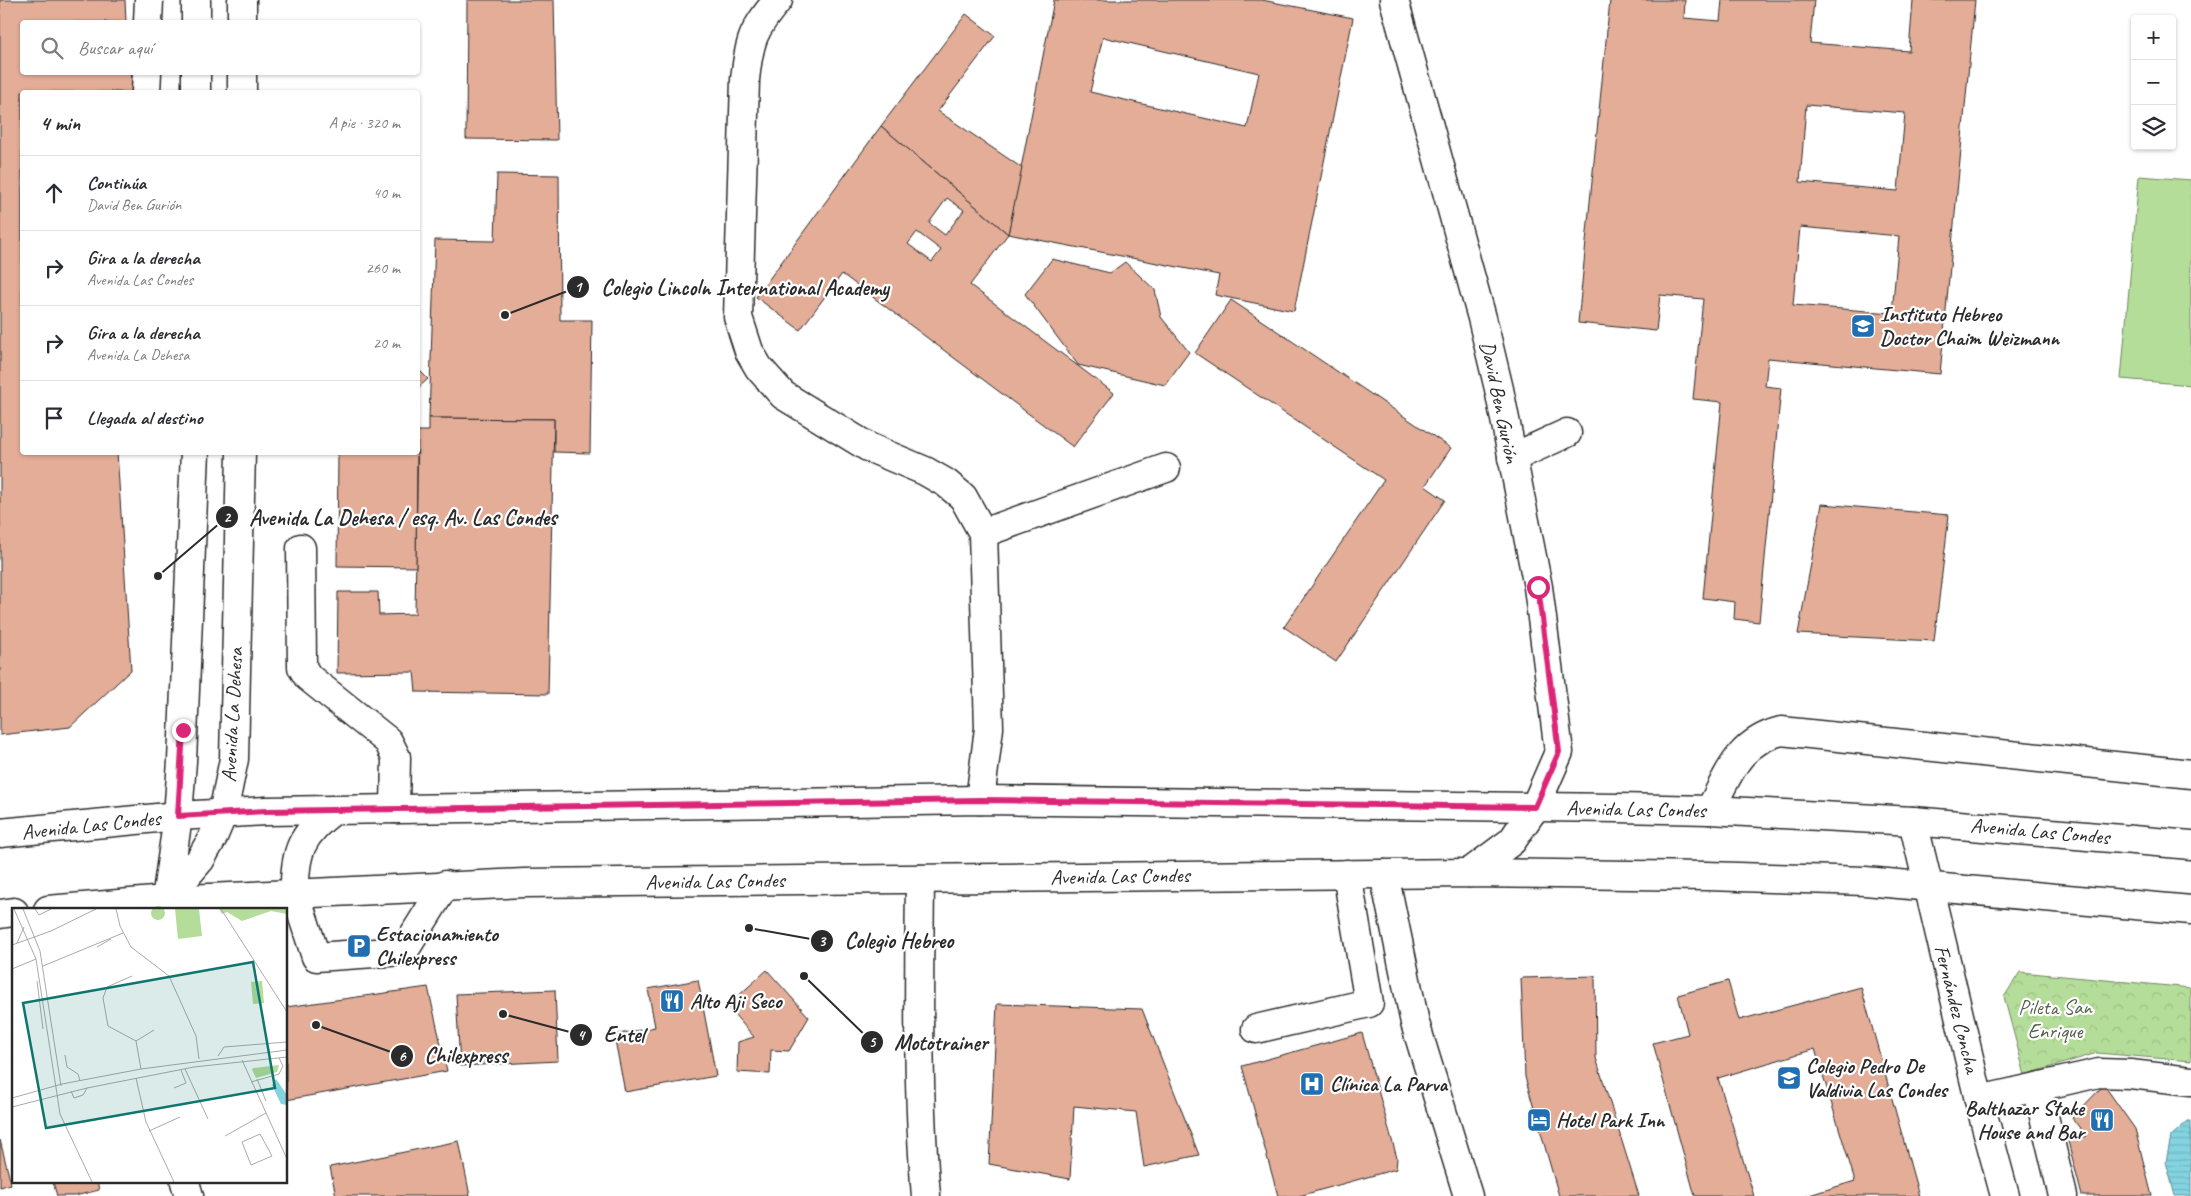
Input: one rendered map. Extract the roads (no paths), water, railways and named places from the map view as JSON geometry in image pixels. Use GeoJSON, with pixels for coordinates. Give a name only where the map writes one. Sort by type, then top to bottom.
{"type":"FeatureCollection","features":[{"type":"Feature","properties":{"kind":"main road"},"geometry":{"type":"LineString","coordinates":[[148,20],[149,0]]}},
{"type":"Feature","properties":{"kind":"main road"},"geometry":{"type":"LineString","coordinates":[[196,0],[196,20]]}},
{"type":"Feature","properties":{"kind":"main road"},"geometry":{"type":"LineString","coordinates":[[242,0],[242,20]]}},
{"type":"Feature","properties":{"kind":"main road"},"geometry":{"type":"LineString","coordinates":[[778,0],[758,23],[748,52],[745,80],[738,317],[749,352],[759,368],[783,395],[868,447],[925,471],[946,483],[963,497],[983,534],[990,728],[980,800]]}},
{"type":"Feature","properties":{"kind":"main road","name":"David Ben Gurión"},"geometry":{"type":"LineString","coordinates":[[1394,0],[1482,318],[1499,389],[1538,587],[1559,752],[1535,807],[1512,841],[1469,873]]}},
{"type":"Feature","properties":{"kind":"main road"},"geometry":{"type":"LineString","coordinates":[[146,90],[147,75]]}},
{"type":"Feature","properties":{"kind":"main road"},"geometry":{"type":"LineString","coordinates":[[196,75],[196,90]]}},
{"type":"Feature","properties":{"kind":"main road"},"geometry":{"type":"LineString","coordinates":[[242,75],[242,90]]}},
{"type":"Feature","properties":{"kind":"main road"},"geometry":{"type":"LineString","coordinates":[[1512,458],[1567,433]]}},
{"type":"Feature","properties":{"kind":"main road"},"geometry":{"type":"LineString","coordinates":[[165,905],[178,816],[195,504],[195,455]]}},
{"type":"Feature","properties":{"kind":"main road","name":"Avenida La Dehesa"},"geometry":{"type":"LineString","coordinates":[[165,905],[200,860],[213,837],[223,813],[234,759],[241,455]]}},
{"type":"Feature","properties":{"kind":"main road"},"geometry":{"type":"LineString","coordinates":[[983,534],[1166,468]]}},
{"type":"Feature","properties":{"kind":"main road"},"geometry":{"type":"LineString","coordinates":[[301,548],[302,667],[308,677],[388,741],[396,757],[395,810]]}},
{"type":"Feature","properties":{"kind":"main road"},"geometry":{"type":"LineString","coordinates":[[1710,810],[1743,753],[1753,742],[1766,735],[1781,731],[2191,774]]}},
{"type":"Feature","properties":{"kind":"main road","name":"Avenida Las Condes"},"geometry":{"type":"LineString","coordinates":[[0,834],[223,813],[980,800],[1710,810],[1913,821],[2191,844]]}},
{"type":"Feature","properties":{"kind":"main road"},"geometry":{"type":"LineString","coordinates":[[334,810],[318,822],[306,836],[298,853],[294,868],[295,893],[316,957],[404,951],[446,885]]}},
{"type":"Feature","properties":{"kind":"main road","name":"Fernández Concha"},"geometry":{"type":"LineString","coordinates":[[1913,821],[1979,1100],[2005,1196]]}},
{"type":"Feature","properties":{"kind":"main road","name":"Avenida Las Condes"},"geometry":{"type":"LineString","coordinates":[[95,908],[165,905],[295,893],[446,885],[1469,873],[1717,876],[1927,885],[2191,910]]}},
{"type":"Feature","properties":{"kind":"main road"},"geometry":{"type":"LineString","coordinates":[[1256,1029],[1369,1003],[1347,874]]}},
{"type":"Feature","properties":{"kind":"main road"},"geometry":{"type":"LineString","coordinates":[[1384,874],[1415,1023],[1468,1196]]}},
{"type":"Feature","properties":{"kind":"main road"},"geometry":{"type":"LineString","coordinates":[[920,879],[919,1045],[921,1131],[926,1196]]}},
{"type":"Feature","properties":{"kind":"main road"},"geometry":{"type":"LineString","coordinates":[[1979,1100],[2099,1073],[2130,1074],[2191,1081]]}},
{"type":"Feature","properties":{"kind":"main road"},"geometry":{"type":"LineString","coordinates":[[2036,1087],[2063,1196]]}},
{"type":"Feature","properties":{"kind":"water"},"geometry":{"type":"Polygon","coordinates":[[[2188,1121],[2191,1121],[2191,1196],[2175,1196],[2166,1162],[2171,1136],[2188,1121]]]}},
{"type":"Feature","properties":{"kind":"place","name":"Colegio Lincoln International Academy"},"geometry":{"type":"Point","coordinates":[505,315]}},
{"type":"Feature","properties":{"kind":"place","name":"Instituto Hebreo Doctor Chaim Weizmann"},"geometry":{"type":"Point","coordinates":[1863,326]}},
{"type":"Feature","properties":{"kind":"place","name":"Avenida La Dehesa / esq. Av. Las Condes"},"geometry":{"type":"Point","coordinates":[158,576]}},
{"type":"Feature","properties":{"kind":"place","name":"Colegio Hebreo"},"geometry":{"type":"Point","coordinates":[749,928]}},
{"type":"Feature","properties":{"kind":"place","name":"Estacionamiento Chilexpress"},"geometry":{"type":"Point","coordinates":[359,946]}},
{"type":"Feature","properties":{"kind":"place","name":"Mototrainer"},"geometry":{"type":"Point","coordinates":[804,976]}},
{"type":"Feature","properties":{"kind":"place","name":"Alto Aji Seco"},"geometry":{"type":"Point","coordinates":[672,1001]}},
{"type":"Feature","properties":{"kind":"place","name":"Entel"},"geometry":{"type":"Point","coordinates":[503,1014]}},
{"type":"Feature","properties":{"kind":"place","name":"Chilexpress"},"geometry":{"type":"Point","coordinates":[316,1025]}},
{"type":"Feature","properties":{"kind":"place","name":"Colegio Pedro De Valdivia Las Condes"},"geometry":{"type":"Point","coordinates":[1789,1078]}},
{"type":"Feature","properties":{"kind":"place","name":"Clínica La Parva"},"geometry":{"type":"Point","coordinates":[1312,1084]}},
{"type":"Feature","properties":{"kind":"place","name":"Hotel Park Inn"},"geometry":{"type":"Point","coordinates":[1539,1120]}},
{"type":"Feature","properties":{"kind":"place","name":"Balthazar Stake House and Bar"},"geometry":{"type":"Point","coordinates":[2102,1120]}},
{"type":"Feature","properties":{"kind":"park label","name":"Pileta San Enrique"},"geometry":{"type":"Point","coordinates":[2055,1019]}}]}
